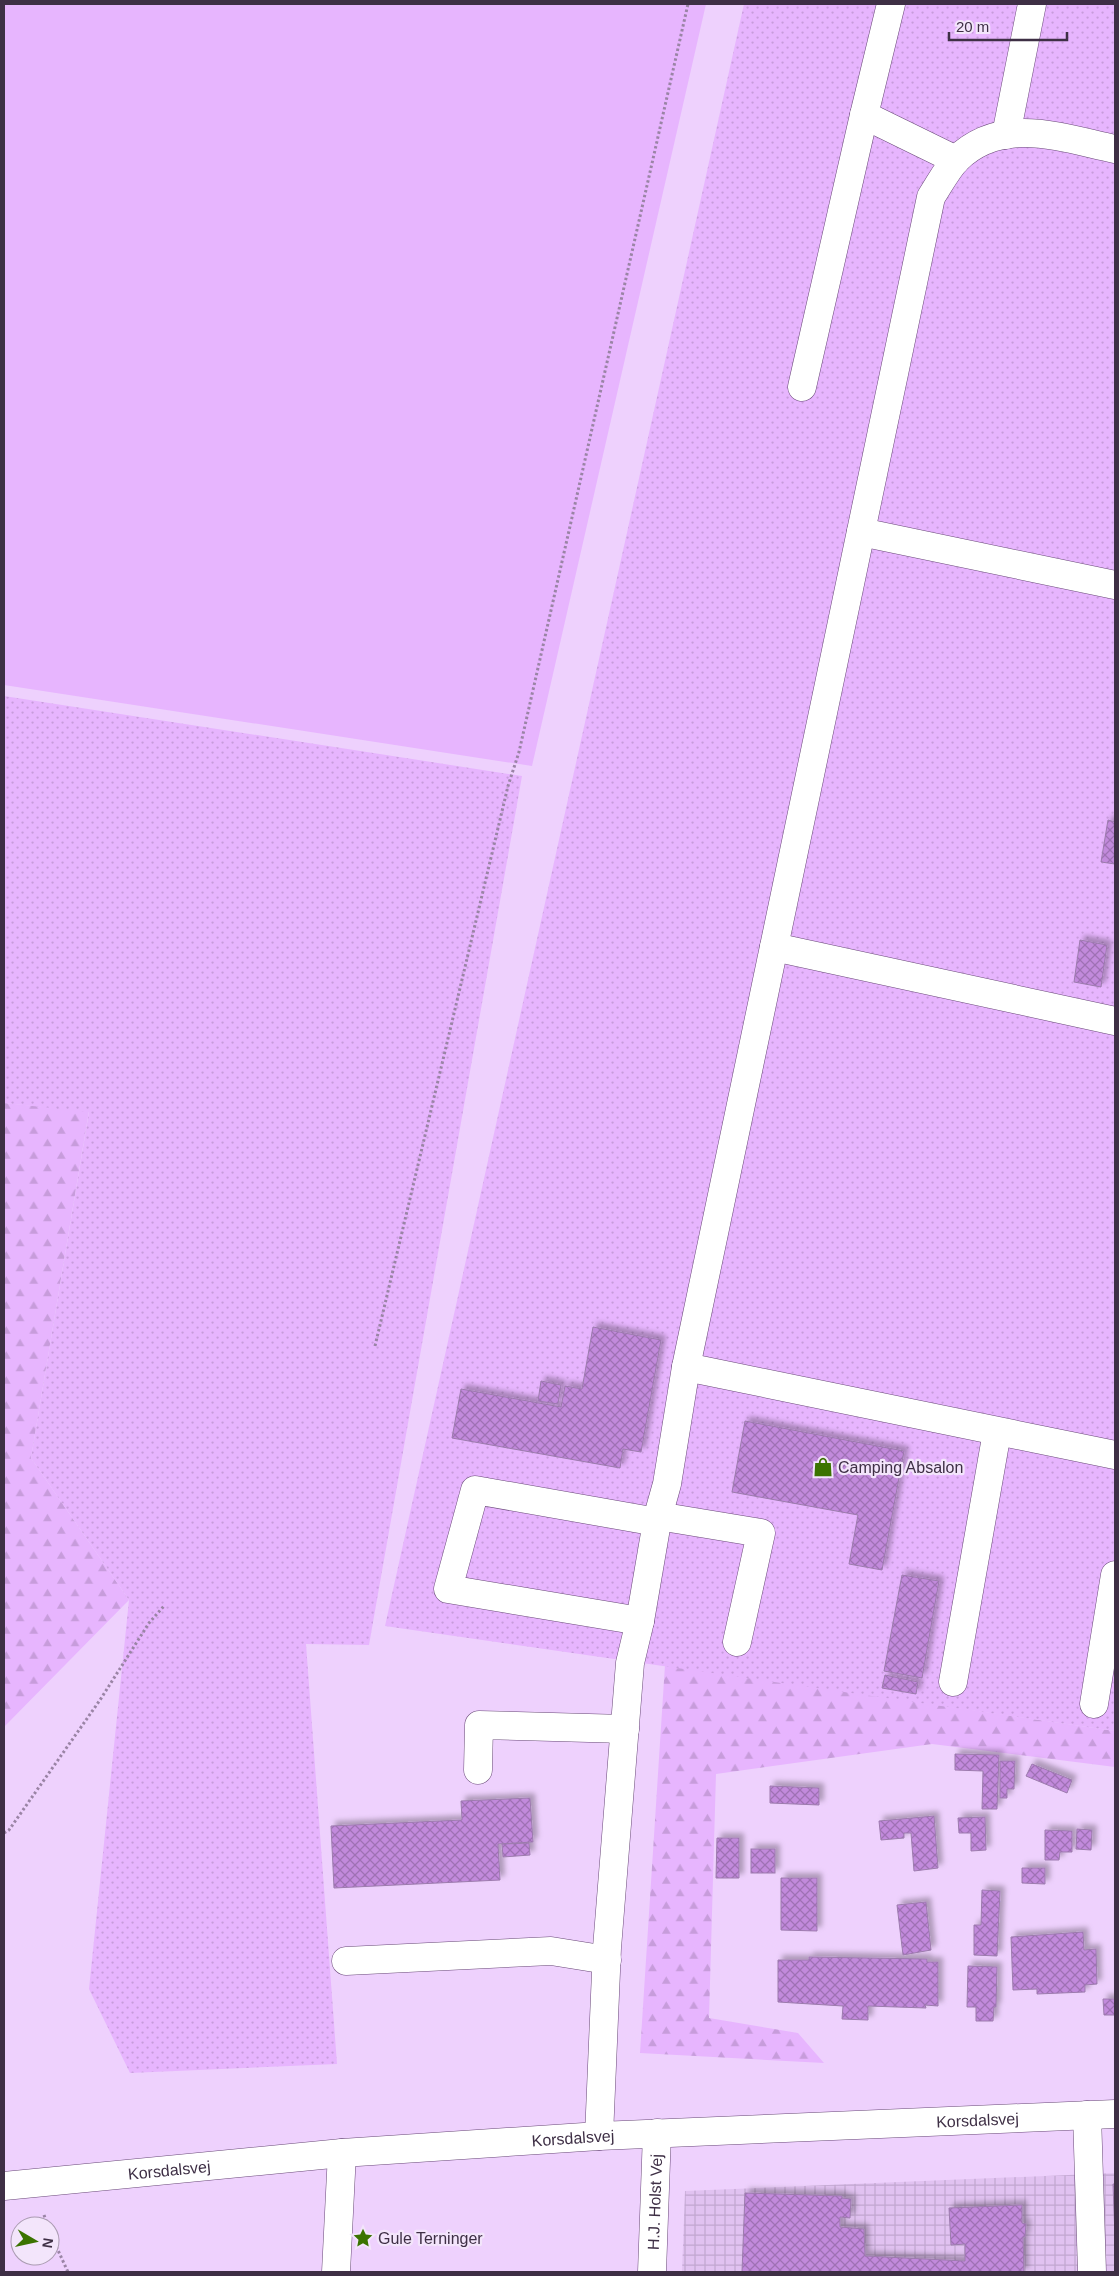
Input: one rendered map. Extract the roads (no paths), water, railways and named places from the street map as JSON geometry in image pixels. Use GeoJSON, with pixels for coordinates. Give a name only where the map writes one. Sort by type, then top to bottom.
{"type":"FeatureCollection","features":[{"type":"Feature","properties":{"kind":"street"},"geometry":{"type":"LineString","coordinates":[[802,387],[891,4]]}},
{"type":"Feature","properties":{"kind":"street"},"geometry":{"type":"LineString","coordinates":[[1006,135],[1032,4]]}},
{"type":"Feature","properties":{"kind":"street"},"geometry":{"type":"LineString","coordinates":[[864,115],[956,160]]}},
{"type":"Feature","properties":{"kind":"street"},"geometry":{"type":"LineString","coordinates":[[599,2136],[607,1960],[630,1663],[640,1621],[658,1519],[667,1484],[686,1367],[931,197],[956,160],[978,142],[1006,135],[1031,132],[1115,149]]}},
{"type":"Feature","properties":{"kind":"street"},"geometry":{"type":"LineString","coordinates":[[861,532],[1115,586]]}},
{"type":"Feature","properties":{"kind":"street"},"geometry":{"type":"LineString","coordinates":[[774,947],[1115,1021]]}},
{"type":"Feature","properties":{"kind":"street"},"geometry":{"type":"LineString","coordinates":[[686,1367],[1115,1455]]}},
{"type":"Feature","properties":{"kind":"street"},"geometry":{"type":"LineString","coordinates":[[953,1682],[997,1432]]}},
{"type":"Feature","properties":{"kind":"street"},"geometry":{"type":"LineString","coordinates":[[640,1621],[448,1588],[475,1490],[761,1533],[737,1642]]}},
{"type":"Feature","properties":{"kind":"street"},"geometry":{"type":"LineString","coordinates":[[1094,1704],[1115,1575]]}},
{"type":"Feature","properties":{"kind":"street"},"geometry":{"type":"LineString","coordinates":[[478,1770],[479,1726],[625,1729]]}},
{"type":"Feature","properties":{"kind":"street"},"geometry":{"type":"LineString","coordinates":[[346,1961],[551,1951],[607,1960]]}},
{"type":"Feature","properties":{"kind":"street","name":"Korsdalsvej"},"geometry":{"type":"LineString","coordinates":[[4,2186],[342,2153],[657,2132],[1115,2114]]}},
{"type":"Feature","properties":{"kind":"street"},"geometry":{"type":"LineString","coordinates":[[1087,2115],[1092,2272]]}},
{"type":"Feature","properties":{"kind":"street","name":"H.J. Holst Vej"},"geometry":{"type":"LineString","coordinates":[[652,2272],[657,2132]]}},
{"type":"Feature","properties":{"kind":"street"},"geometry":{"type":"LineString","coordinates":[[336,2272],[342,2153]]}},
{"type":"Feature","properties":{"kind":"street","name":"Korsdalsvej"},"geometry":{"type":"LineString","coordinates":[[4,2180],[33,2182]]}},
{"type":"Feature","properties":{"kind":"place","name":"Camping Absalon"},"geometry":{"type":"Point","coordinates":[823,1467]}},
{"type":"Feature","properties":{"kind":"place","name":"Gule Terninger"},"geometry":{"type":"Point","coordinates":[363,2238]}}]}
